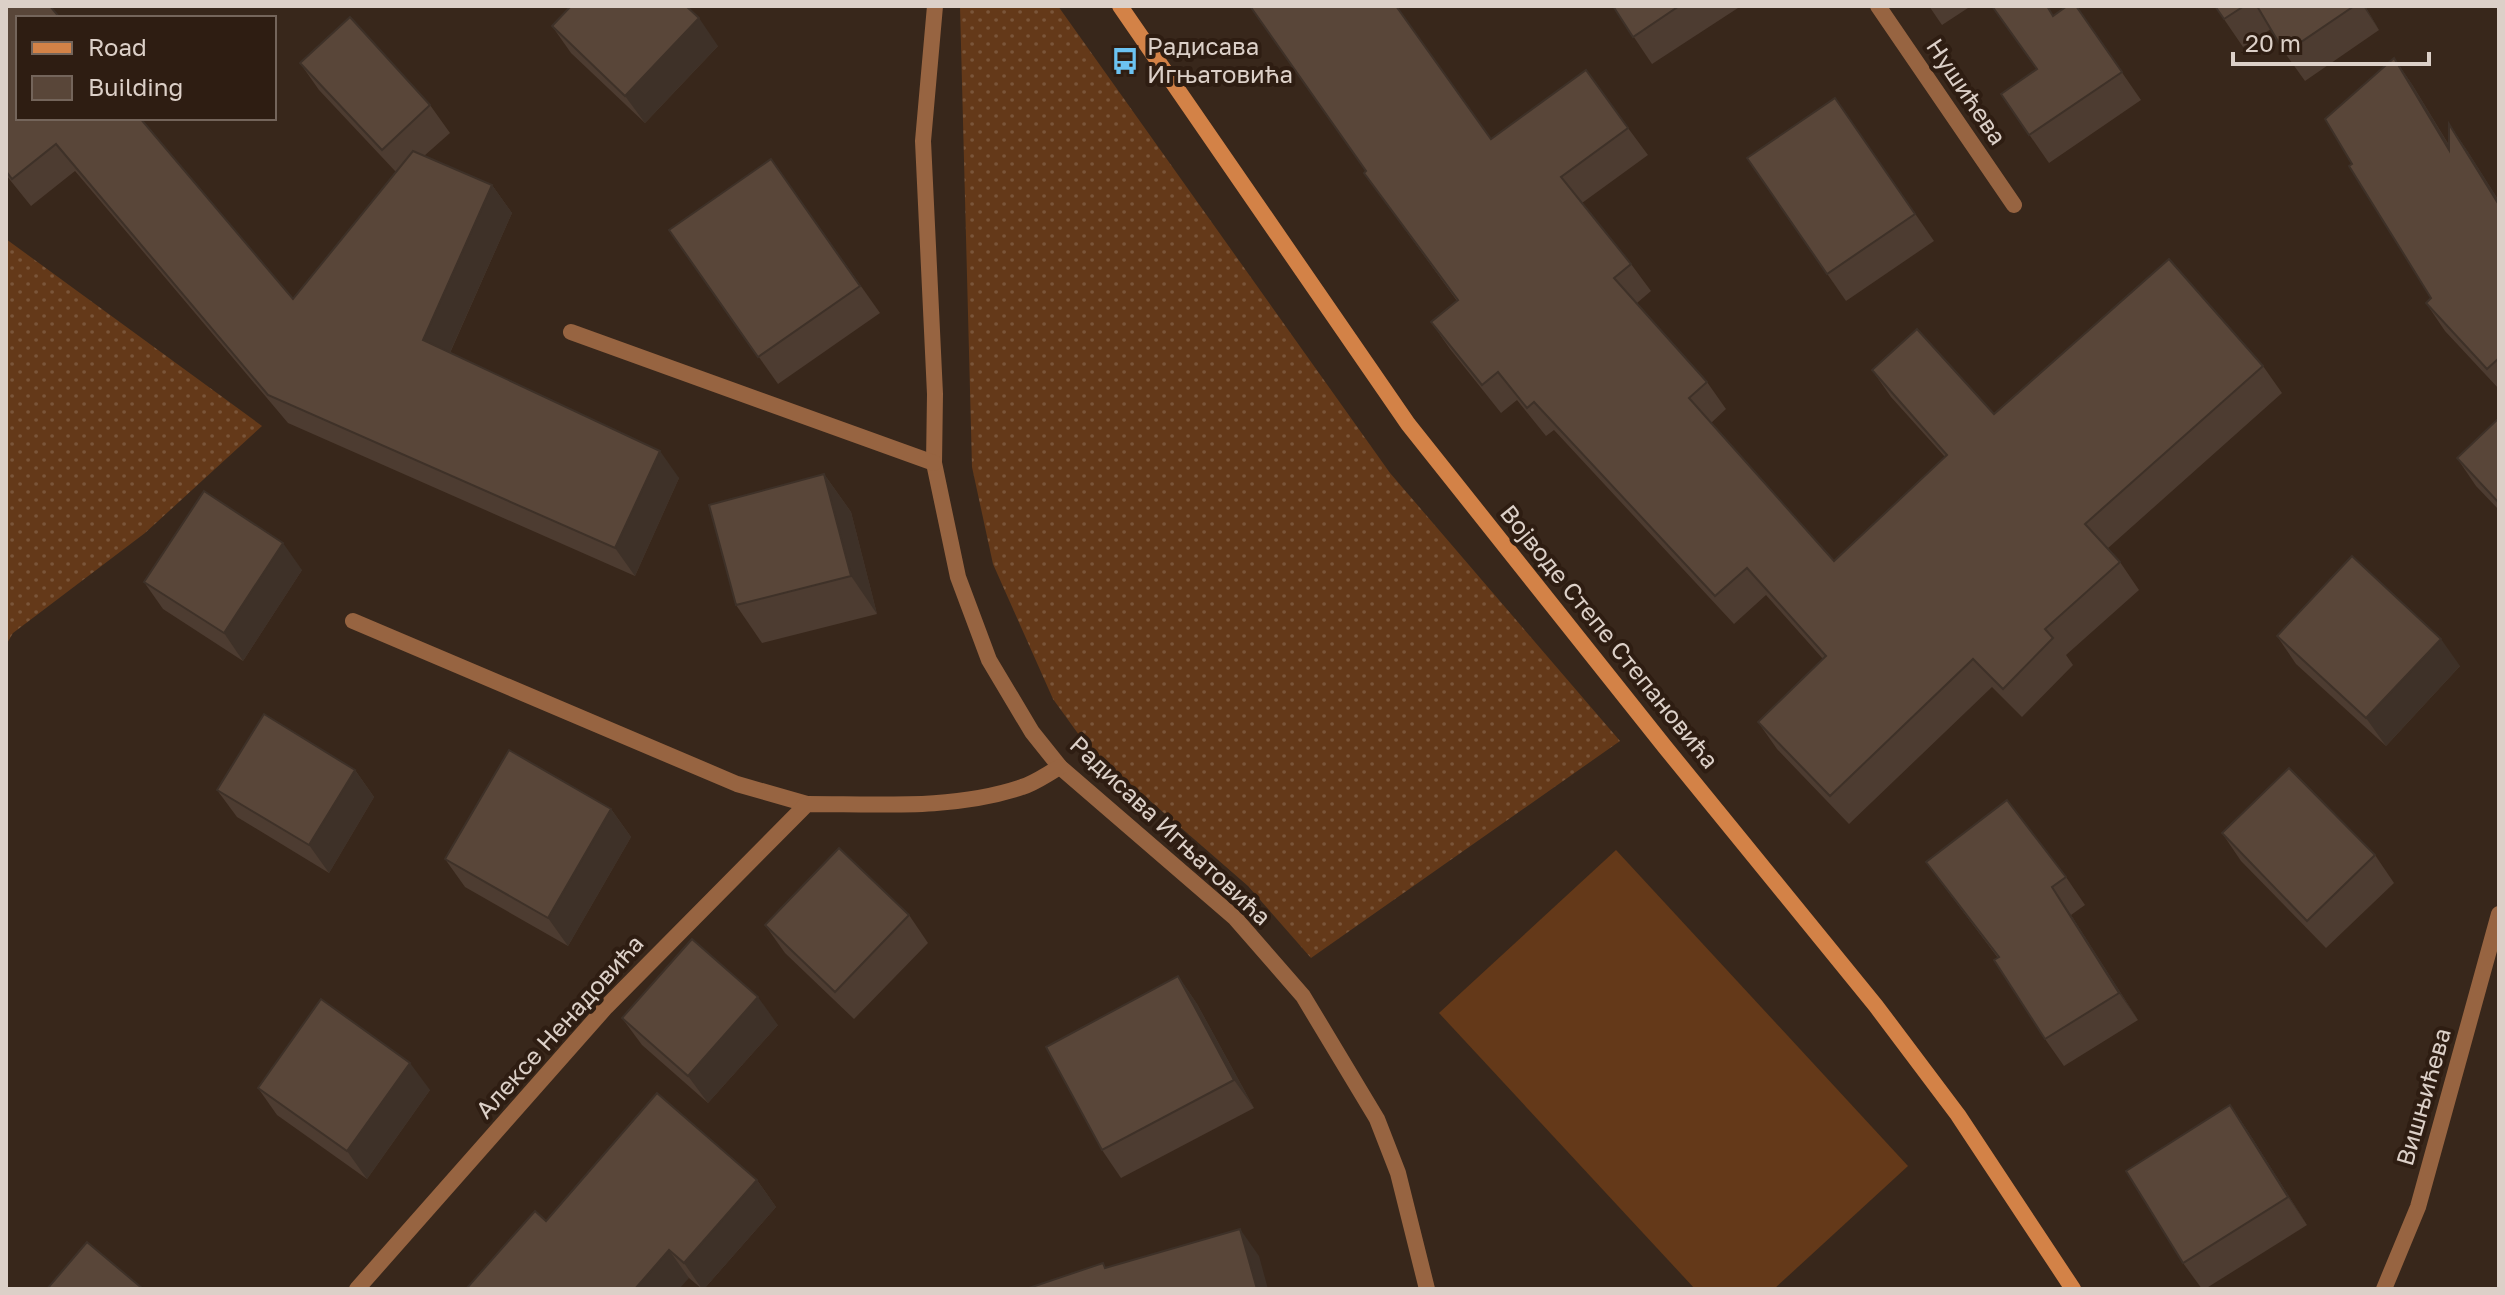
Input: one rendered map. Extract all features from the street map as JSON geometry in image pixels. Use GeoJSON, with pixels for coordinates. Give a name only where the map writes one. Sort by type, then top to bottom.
{"type":"FeatureCollection","features":[{"type":"Feature","properties":{"kind":"street","name":"Радисава Игњатовића"},"geometry":{"type":"LineString","coordinates":[[935,6],[923,141],[935,394],[934,463],[958,577],[989,660],[1032,732],[1060,767],[1235,918],[1303,996],[1377,1119],[1398,1173],[1427,1289]]}},
{"type":"Feature","properties":{"kind":"street","name":"Војводе Степе Степановића"},"geometry":{"type":"LineString","coordinates":[[1120,6],[1408,424],[1876,1006],[1958,1115],[2073,1289]]}},
{"type":"Feature","properties":{"kind":"street","name":"Нушићева"},"geometry":{"type":"LineString","coordinates":[[1878,6],[2014,205]]}},
{"type":"Feature","properties":{"kind":"street"},"geometry":{"type":"LineString","coordinates":[[571,332],[934,463]]}},
{"type":"Feature","properties":{"kind":"street"},"geometry":{"type":"LineString","coordinates":[[353,621],[737,784],[807,804],[951,801],[1025,786],[1060,767]]}},
{"type":"Feature","properties":{"kind":"street","name":"Алексе Ненадовића"},"geometry":{"type":"LineString","coordinates":[[357,1289],[606,1007],[807,804]]}},
{"type":"Feature","properties":{"kind":"street","name":"Вишњићева"},"geometry":{"type":"LineString","coordinates":[[2384,1289],[2418,1207],[2499,914]]}},
{"type":"Feature","properties":{"kind":"shaded area"},"geometry":{"type":"Polygon","coordinates":[[[960,6],[1058,6],[1390,473],[1620,741],[1311,958],[1248,886],[1087,746],[1053,699],[993,564],[972,467],[960,6]]]}},
{"type":"Feature","properties":{"kind":"shaded area"},"geometry":{"type":"Polygon","coordinates":[[[6,239],[262,426],[145,533],[13,633],[6,645],[6,239]]]}},
{"type":"Feature","properties":{"kind":"shaded area"},"geometry":{"type":"Polygon","coordinates":[[[1616,850],[1908,1166],[1774,1289],[1695,1289],[1439,1013],[1616,850]]]}},
{"type":"Feature","properties":{"kind":"building"},"geometry":{"type":"Polygon","coordinates":[[[6,6],[50,6],[58,16],[16,16],[16,120],[142,120],[293,299],[413,151],[492,185],[423,340],[660,451],[615,548],[268,395],[56,144],[12,179],[6,171],[6,6]]]}},
{"type":"Feature","properties":{"kind":"building"},"geometry":{"type":"Polygon","coordinates":[[[571,6],[686,6],[699,18],[625,96],[552,26],[571,6]]]}},
{"type":"Feature","properties":{"kind":"building"},"geometry":{"type":"Polygon","coordinates":[[[1250,6],[1396,6],[1491,139],[1586,70],[1628,128],[1561,177],[1631,264],[1614,278],[1707,382],[1689,398],[1834,561],[1947,455],[1872,370],[1917,329],[1994,414],[2169,259],[2263,366],[2085,524],[2120,562],[2045,629],[2053,638],[2003,689],[1973,659],[1830,796],[1758,722],[1826,656],[1747,568],[1715,596],[1534,402],[1527,408],[1498,372],[1482,385],[1431,322],[1458,300],[1364,173],[1366,171],[1250,6]]]}},
{"type":"Feature","properties":{"kind":"building"},"geometry":{"type":"Polygon","coordinates":[[[1613,6],[1679,6],[1633,37],[1613,6]]]}},
{"type":"Feature","properties":{"kind":"building"},"geometry":{"type":"Polygon","coordinates":[[[1992,6],[2047,6],[2053,16],[2067,6],[2076,6],[2122,72],[2029,135],[2001,94],[2037,69],[1992,6]]]}},
{"type":"Feature","properties":{"kind":"building"},"geometry":{"type":"Polygon","coordinates":[[[2215,6],[2244,6],[2224,19],[2215,6]]]}},
{"type":"Feature","properties":{"kind":"building"},"geometry":{"type":"Polygon","coordinates":[[[2257,6],[2354,6],[2285,53],[2257,6]]]}},
{"type":"Feature","properties":{"kind":"building"},"geometry":{"type":"Polygon","coordinates":[[[350,17],[430,105],[382,150],[300,63],[350,17]]]}},
{"type":"Feature","properties":{"kind":"building"},"geometry":{"type":"Polygon","coordinates":[[[2394,58],[2449,150],[2449,124],[2499,205],[2499,358],[2487,369],[2426,303],[2431,298],[2349,166],[2352,164],[2325,119],[2394,58]]]}},
{"type":"Feature","properties":{"kind":"building"},"geometry":{"type":"Polygon","coordinates":[[[1835,98],[1915,214],[1827,274],[1747,158],[1835,98]]]}},
{"type":"Feature","properties":{"kind":"building"},"geometry":{"type":"Polygon","coordinates":[[[771,159],[860,286],[758,357],[669,230],[771,159]]]}},
{"type":"Feature","properties":{"kind":"building"},"geometry":{"type":"Polygon","coordinates":[[[2499,418],[2499,503],[2457,458],[2499,418]]]}},
{"type":"Feature","properties":{"kind":"building"},"geometry":{"type":"Polygon","coordinates":[[[824,474],[851,576],[736,605],[709,505],[824,474]]]}},
{"type":"Feature","properties":{"kind":"building"},"geometry":{"type":"Polygon","coordinates":[[[204,491],[283,543],[224,633],[144,582],[204,491]]]}},
{"type":"Feature","properties":{"kind":"building"},"geometry":{"type":"Polygon","coordinates":[[[2352,556],[2441,639],[2366,718],[2277,636],[2352,556]]]}},
{"type":"Feature","properties":{"kind":"building"},"geometry":{"type":"Polygon","coordinates":[[[264,714],[355,770],[309,845],[217,790],[264,714]]]}},
{"type":"Feature","properties":{"kind":"building"},"geometry":{"type":"Polygon","coordinates":[[[509,750],[611,809],[548,918],[445,859],[509,750]]]}},
{"type":"Feature","properties":{"kind":"building"},"geometry":{"type":"Polygon","coordinates":[[[2289,768],[2375,855],[2307,921],[2222,833],[2289,768]]]}},
{"type":"Feature","properties":{"kind":"building"},"geometry":{"type":"Polygon","coordinates":[[[2007,800],[2066,877],[2052,887],[2119,993],[2045,1039],[1994,960],[1999,957],[1926,862],[2007,800]]]}},
{"type":"Feature","properties":{"kind":"building"},"geometry":{"type":"Polygon","coordinates":[[[839,848],[909,915],[835,992],[765,925],[839,848]]]}},
{"type":"Feature","properties":{"kind":"building"},"geometry":{"type":"Polygon","coordinates":[[[692,939],[758,997],[688,1076],[622,1018],[692,939]]]}},
{"type":"Feature","properties":{"kind":"building"},"geometry":{"type":"Polygon","coordinates":[[[1178,976],[1234,1080],[1102,1150],[1046,1047],[1178,976]]]}},
{"type":"Feature","properties":{"kind":"building"},"geometry":{"type":"Polygon","coordinates":[[[321,999],[410,1063],[347,1151],[258,1088],[321,999]]]}},
{"type":"Feature","properties":{"kind":"building"},"geometry":{"type":"Polygon","coordinates":[[[657,1093],[757,1180],[684,1263],[669,1250],[635,1289],[466,1289],[535,1211],[546,1221],[657,1093]]]}},
{"type":"Feature","properties":{"kind":"building"},"geometry":{"type":"Polygon","coordinates":[[[2230,1105],[2288,1197],[2183,1263],[2126,1171],[2230,1105]]]}},
{"type":"Feature","properties":{"kind":"building"},"geometry":{"type":"Polygon","coordinates":[[[1240,1229],[1257,1289],[1026,1289],[1103,1263],[1105,1268],[1240,1229]]]}},
{"type":"Feature","properties":{"kind":"building"},"geometry":{"type":"Polygon","coordinates":[[[87,1242],[143,1289],[47,1289],[87,1242]]]}},
{"type":"Feature","properties":{"kind":"place","name":"Радисава Игњатовића"},"geometry":{"type":"Point","coordinates":[1125,61]}}]}
